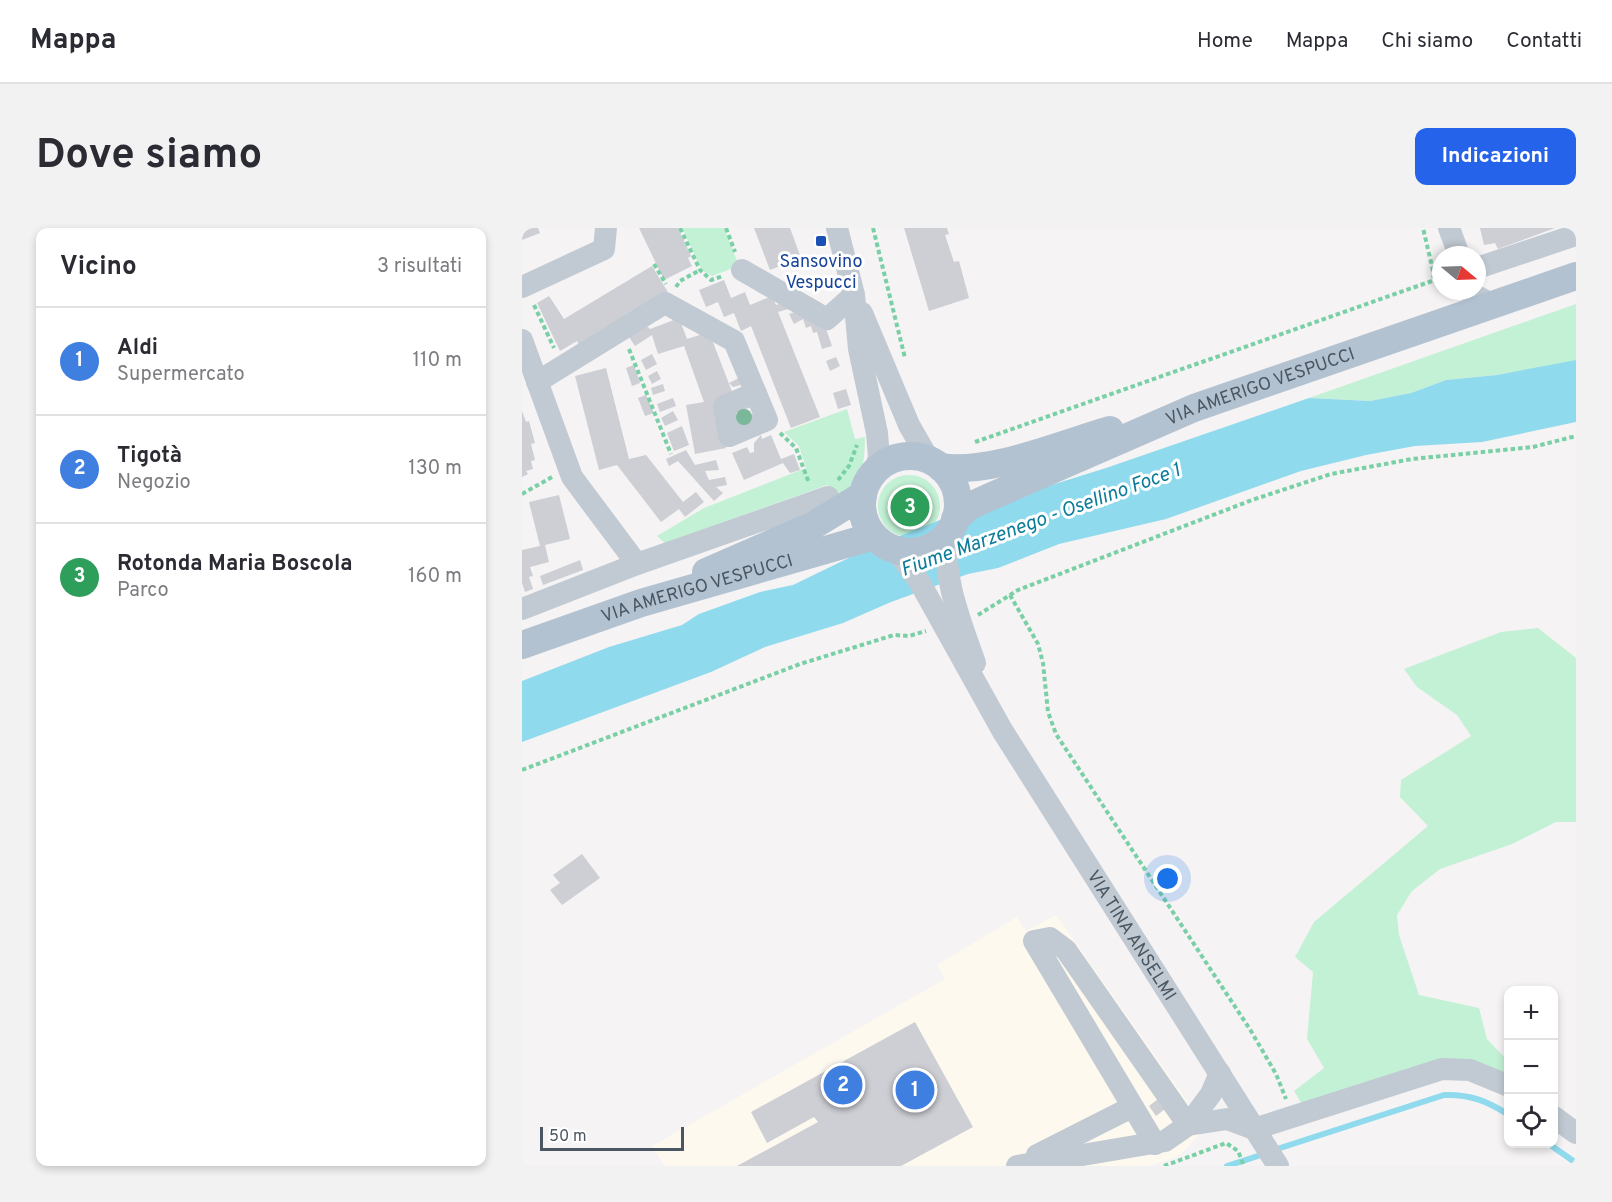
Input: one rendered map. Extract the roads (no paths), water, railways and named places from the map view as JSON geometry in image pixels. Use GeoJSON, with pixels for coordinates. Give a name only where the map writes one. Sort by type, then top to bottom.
{"type":"FeatureCollection","features":[{"type":"Feature","properties":{"kind":"main road","name":"VIA AMERIGO VESPUCCI"},"geometry":{"type":"LineString","coordinates":[[958,516],[1194,408],[1576,276]]}},
{"type":"Feature","properties":{"kind":"main road"},"geometry":{"type":"LineString","coordinates":[[641,603],[752,550],[814,525],[900,457],[956,469],[982,468],[1194,408]]}},
{"type":"Feature","properties":{"kind":"main road"},"geometry":{"type":"LineString","coordinates":[[869,483],[864,517],[884,543],[910,552],[925,549],[958,516],[954,485],[934,463]]}},
{"type":"Feature","properties":{"kind":"main road","name":"VIA AMERIGO VESPUCCI"},"geometry":{"type":"LineString","coordinates":[[522,645],[641,603],[884,543]]}},
{"type":"Feature","properties":{"kind":"street"},"geometry":{"type":"LineString","coordinates":[[528,296],[604,249],[606,228]]}},
{"type":"Feature","properties":{"kind":"street"},"geometry":{"type":"LineString","coordinates":[[837,228],[854,295],[909,425],[934,463]]}},
{"type":"Feature","properties":{"kind":"street"},"geometry":{"type":"LineString","coordinates":[[1449,228],[1456,246]]}},
{"type":"Feature","properties":{"kind":"street"},"geometry":{"type":"LineString","coordinates":[[1486,265],[1576,235]]}},
{"type":"Feature","properties":{"kind":"street"},"geometry":{"type":"LineString","coordinates":[[742,270],[827,319],[854,295]]}},
{"type":"Feature","properties":{"kind":"street"},"geometry":{"type":"LineString","coordinates":[[537,382],[621,330],[665,293],[734,341],[756,393],[767,420],[729,436],[724,406],[756,393]]}},
{"type":"Feature","properties":{"kind":"street"},"geometry":{"type":"LineString","coordinates":[[854,295],[859,349],[878,433],[879,458],[869,483]]}},
{"type":"Feature","properties":{"kind":"street"},"geometry":{"type":"LineString","coordinates":[[1484,300],[1493,305]]}},
{"type":"Feature","properties":{"kind":"street"},"geometry":{"type":"LineString","coordinates":[[522,340],[572,477],[637,564]]}},
{"type":"Feature","properties":{"kind":"street"},"geometry":{"type":"LineString","coordinates":[[522,609],[637,564],[822,499]]}},
{"type":"Feature","properties":{"kind":"street"},"geometry":{"type":"LineString","coordinates":[[954,619],[945,553],[958,516]]}},
{"type":"Feature","properties":{"kind":"street"},"geometry":{"type":"LineString","coordinates":[[884,543],[954,619]]}},
{"type":"Feature","properties":{"kind":"street","name":"VIA TINA ANSELMI"},"geometry":{"type":"LineString","coordinates":[[954,619],[988,702],[1009,740],[1278,1166]]}},
{"type":"Feature","properties":{"kind":"street"},"geometry":{"type":"LineString","coordinates":[[1155,1144],[1034,941],[1050,938],[1066,950],[1188,1125]]}},
{"type":"Feature","properties":{"kind":"street"},"geometry":{"type":"LineString","coordinates":[[1188,1125],[1227,1119],[1257,1133],[1292,1117],[1442,1069],[1470,1070],[1504,1084]]}},
{"type":"Feature","properties":{"kind":"street"},"geometry":{"type":"LineString","coordinates":[[1017,1166],[1165,1141],[1188,1125],[1211,1094],[1220,1073]]}},
{"type":"Feature","properties":{"kind":"street"},"geometry":{"type":"LineString","coordinates":[[1017,1166],[1132,1107]]}},
{"type":"Feature","properties":{"kind":"street"},"geometry":{"type":"LineString","coordinates":[[1558,1120],[1576,1133]]}},
{"type":"Feature","properties":{"kind":"water","name":"Fiume Marzenego - Osellino Foce 1"},"geometry":{"type":"Polygon","coordinates":[[[1576,360],[1576,422],[1482,442],[1415,446],[1366,455],[1301,471],[1166,519],[1059,544],[998,568],[968,574],[891,602],[843,623],[765,647],[711,672],[522,742],[522,681],[609,647],[682,625],[699,614],[760,592],[793,585],[865,550],[945,518],[1106,468],[1309,398],[1370,401],[1411,393],[1446,380],[1497,375],[1576,360]]]}},
{"type":"Feature","properties":{"kind":"waterway"},"geometry":{"type":"LineString","coordinates":[[1274,1150],[1444,1095],[1478,1099],[1504,1112]]}},
{"type":"Feature","properties":{"kind":"waterway"},"geometry":{"type":"LineString","coordinates":[[1555,1148],[1576,1163]]}},
{"type":"Feature","properties":{"kind":"waterway"},"geometry":{"type":"LineString","coordinates":[[1227,1166],[1264,1154]]}},
{"type":"Feature","properties":{"kind":"place","name":"Sansovino Vespucci"},"geometry":{"type":"Point","coordinates":[821,241]}},
{"type":"Feature","properties":{"kind":"place","name":"Rotonda Maria Boscola"},"geometry":{"type":"Point","coordinates":[910,507]}},
{"type":"Feature","properties":{"kind":"place","name":"Tigotà"},"geometry":{"type":"Point","coordinates":[843,1085]}},
{"type":"Feature","properties":{"kind":"place","name":"Aldi"},"geometry":{"type":"Point","coordinates":[915,1090]}}]}
